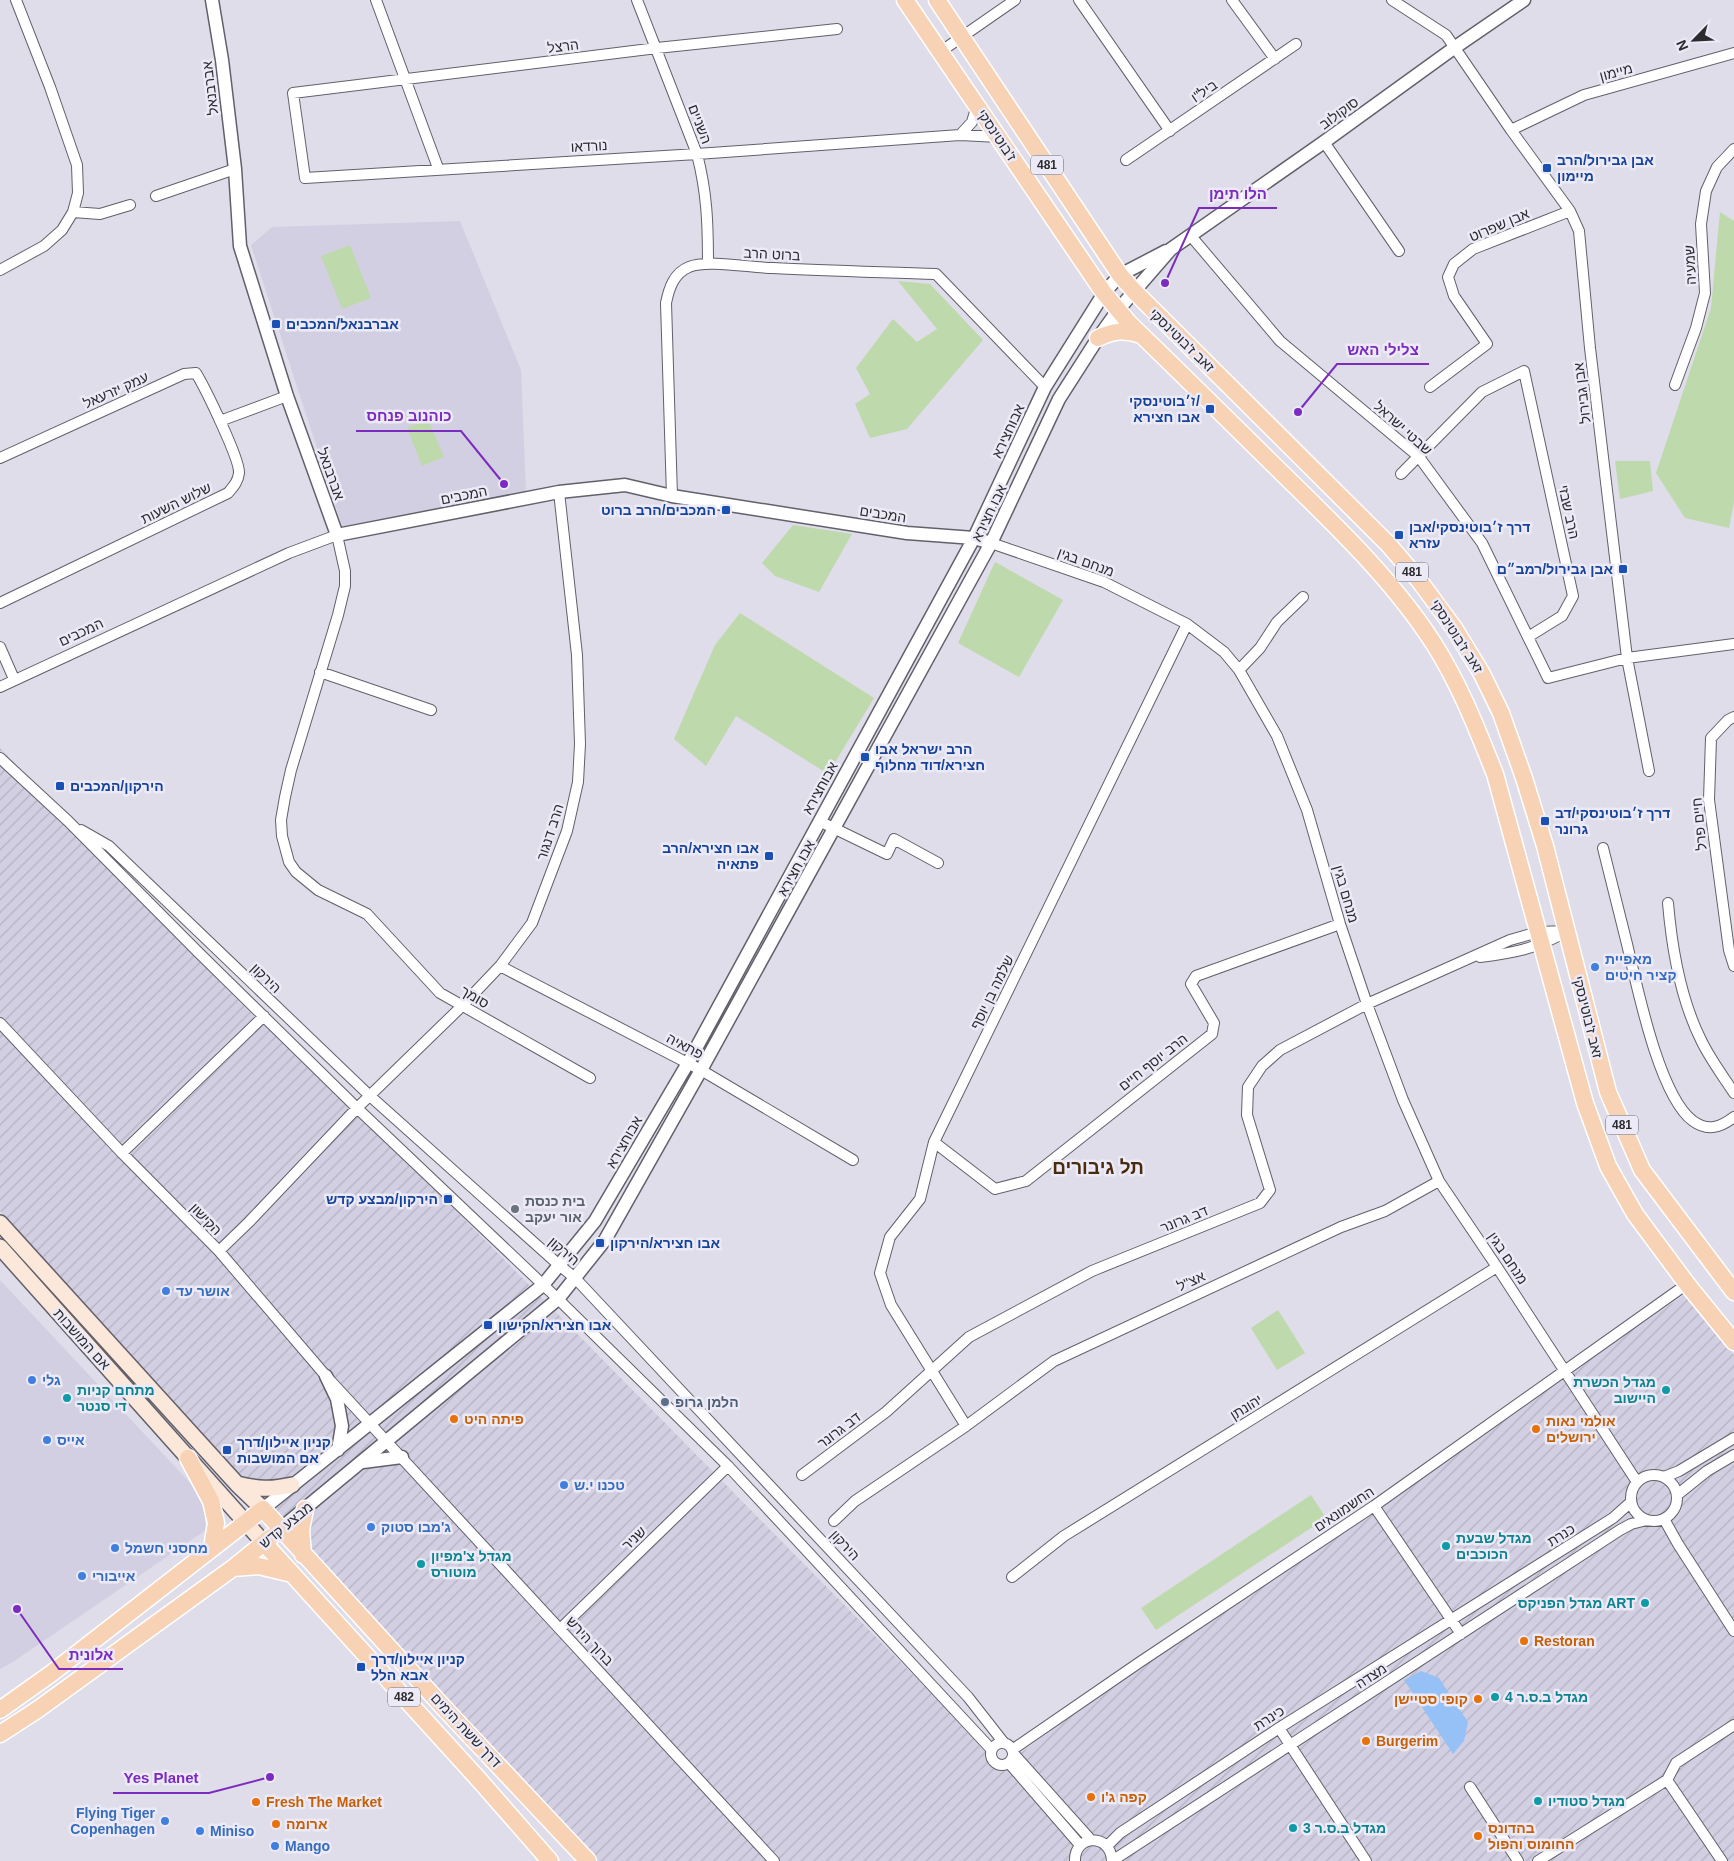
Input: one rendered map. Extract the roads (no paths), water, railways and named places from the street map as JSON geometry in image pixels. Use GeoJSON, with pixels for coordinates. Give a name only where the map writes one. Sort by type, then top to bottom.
{"type":"FeatureCollection","features":[{"type":"Feature","properties":{"kind":"main road","name":"481"},"geometry":{"type":"LineString","coordinates":[[905,0],[940,52]]}},
{"type":"Feature","properties":{"kind":"main road","name":"481"},"geometry":{"type":"LineString","coordinates":[[937,0],[962,37]]}},
{"type":"Feature","properties":{"kind":"main road","name":"זאב ז'בוטינסקי"},"geometry":{"type":"LineString","coordinates":[[962,37],[1120,275],[1388,544],[1418,579],[1454,628],[1482,674],[1501,713],[1524,778],[1545,846],[1608,1092],[1642,1170],[1734,1292]]}},
{"type":"Feature","properties":{"kind":"main road","name":"ז'בוטינסקי"},"geometry":{"type":"LineString","coordinates":[[940,52],[1104,293]]}},
{"type":"Feature","properties":{"kind":"main road","name":"זאב ז'בוטינסקי"},"geometry":{"type":"LineString","coordinates":[[1104,293],[1142,336],[1348,539],[1401,598],[1433,643],[1456,681],[1475,723],[1494,774],[1585,1103],[1608,1166],[1635,1214],[1687,1284],[1734,1342]]}},
{"type":"Feature","properties":{"kind":"main road"},"geometry":{"type":"LineString","coordinates":[[1098,338],[1111,332],[1124,331],[1142,336]]}},
{"type":"Feature","properties":{"kind":"main road","name":"אם המושבות"},"geometry":{"type":"LineString","coordinates":[[0,1223],[237,1484],[263,1509]]}},
{"type":"Feature","properties":{"kind":"main road","name":"אם המושבות"},"geometry":{"type":"LineString","coordinates":[[0,1248],[264,1543]]}},
{"type":"Feature","properties":{"kind":"main road"},"geometry":{"type":"LineString","coordinates":[[188,1458],[211,1501],[216,1523],[212,1548]]}},
{"type":"Feature","properties":{"kind":"main road"},"geometry":{"type":"LineString","coordinates":[[237,1484],[260,1490],[292,1485]]}},
{"type":"Feature","properties":{"kind":"main road","name":"מבצע קדש"},"geometry":{"type":"LineString","coordinates":[[0,1710],[52,1673],[263,1509]]}},
{"type":"Feature","properties":{"kind":"main road","name":"דרך ששת הימים"},"geometry":{"type":"LineString","coordinates":[[263,1509],[303,1555],[588,1861]]}},
{"type":"Feature","properties":{"kind":"main road"},"geometry":{"type":"LineString","coordinates":[[303,1555],[300,1530],[305,1509]]}},
{"type":"Feature","properties":{"kind":"main road","name":"מבצע קדש"},"geometry":{"type":"LineString","coordinates":[[0,1734],[37,1710],[233,1568],[280,1529]]}},
{"type":"Feature","properties":{"kind":"main road","name":"דרך ששת הימים"},"geometry":{"type":"LineString","coordinates":[[264,1543],[481,1782],[550,1861]]}},
{"type":"Feature","properties":{"kind":"main road"},"geometry":{"type":"LineString","coordinates":[[233,1568],[259,1566],[292,1574]]}},
{"type":"Feature","properties":{"kind":"street"},"geometry":{"type":"LineString","coordinates":[[0,270],[44,246],[62,230],[72,212],[78,193],[77,166],[50,87],[16,0]]}},
{"type":"Feature","properties":{"kind":"street","name":"אברבנאל"},"geometry":{"type":"LineString","coordinates":[[212,0],[222,60],[240,246],[287,396],[337,535],[345,571],[345,586],[338,615],[285,797],[281,820],[282,836],[289,862],[306,881],[318,890],[367,914]]}},
{"type":"Feature","properties":{"kind":"street"},"geometry":{"type":"LineString","coordinates":[[376,0],[438,168]]}},
{"type":"Feature","properties":{"kind":"street","name":"השניים"},"geometry":{"type":"LineString","coordinates":[[637,0],[657,48],[696,154],[702,176],[708,215],[708,264]]}},
{"type":"Feature","properties":{"kind":"street"},"geometry":{"type":"LineString","coordinates":[[940,52],[1015,0]]}},
{"type":"Feature","properties":{"kind":"street"},"geometry":{"type":"LineString","coordinates":[[1079,0],[1170,131]]}},
{"type":"Feature","properties":{"kind":"street"},"geometry":{"type":"LineString","coordinates":[[1232,0],[1275,59]]}},
{"type":"Feature","properties":{"kind":"street","name":"אבן גבירול"},"geometry":{"type":"LineString","coordinates":[[1392,0],[1446,35],[1511,130],[1570,211],[1579,231],[1590,348],[1627,658],[1649,771]]}},
{"type":"Feature","properties":{"kind":"street","name":"סוקולוב"},"geometry":{"type":"LineString","coordinates":[[1120,275],[1171,249],[1524,0]]}},
{"type":"Feature","properties":{"kind":"street","name":"הרצל"},"geometry":{"type":"LineString","coordinates":[[293,93],[657,48],[837,29]]}},
{"type":"Feature","properties":{"kind":"street","name":"ביל\"ו"},"geometry":{"type":"LineString","coordinates":[[1126,160],[1296,44]]}},
{"type":"Feature","properties":{"kind":"street","name":"מיימון"},"geometry":{"type":"LineString","coordinates":[[1511,130],[1584,95],[1734,53]]}},
{"type":"Feature","properties":{"kind":"street","name":"נורדאו"},"geometry":{"type":"LineString","coordinates":[[293,93],[305,178],[438,168],[696,154],[960,135],[998,137]]}},
{"type":"Feature","properties":{"kind":"street"},"geometry":{"type":"LineString","coordinates":[[960,135],[972,122],[977,105]]}},
{"type":"Feature","properties":{"kind":"street"},"geometry":{"type":"LineString","coordinates":[[1324,142],[1400,251]]}},
{"type":"Feature","properties":{"kind":"street","name":"שמעיה"},"geometry":{"type":"LineString","coordinates":[[1675,385],[1696,328],[1705,293],[1701,224],[1706,191],[1717,167],[1734,149]]}},
{"type":"Feature","properties":{"kind":"street"},"geometry":{"type":"LineString","coordinates":[[156,196],[234,169]]}},
{"type":"Feature","properties":{"kind":"street"},"geometry":{"type":"LineString","coordinates":[[72,212],[100,214],[130,205]]}},
{"type":"Feature","properties":{"kind":"street","name":"אבן שפרוט"},"geometry":{"type":"LineString","coordinates":[[1430,387],[1487,344],[1454,296],[1448,277],[1454,264],[1472,250],[1570,211]]}},
{"type":"Feature","properties":{"kind":"street","name":"שבטי ישראל"},"geometry":{"type":"LineString","coordinates":[[1190,235],[1280,342],[1419,457],[1482,543],[1548,678],[1627,658]]}},
{"type":"Feature","properties":{"kind":"street","name":"סוקולוב"},"geometry":{"type":"LineString","coordinates":[[1118,310],[1171,249]]}},
{"type":"Feature","properties":{"kind":"street","name":"ברוט הרב"},"geometry":{"type":"LineString","coordinates":[[672,496],[666,303],[669,289],[678,274],[691,266],[708,264],[936,274],[1045,387]]}},
{"type":"Feature","properties":{"kind":"street"},"geometry":{"type":"LineString","coordinates":[[1104,293],[1120,275]]}},
{"type":"Feature","properties":{"kind":"street","name":"אבוחצירא"},"geometry":{"type":"LineString","coordinates":[[542,1285],[595,1222],[688,1063],[974,538],[1045,387],[1104,293]]}},
{"type":"Feature","properties":{"kind":"street","name":"אבו חצירא"},"geometry":{"type":"LineString","coordinates":[[558,1299],[606,1240],[992,543],[1059,399],[1118,310]]}},
{"type":"Feature","properties":{"kind":"street","name":"הרב שבזי"},"geometry":{"type":"LineString","coordinates":[[1419,457],[1482,392],[1524,371],[1573,596],[1562,616],[1528,637]]}},
{"type":"Feature","properties":{"kind":"street","name":"עמק יזרעאל"},"geometry":{"type":"LineString","coordinates":[[0,458],[184,374],[196,373],[220,421]]}},
{"type":"Feature","properties":{"kind":"street"},"geometry":{"type":"LineString","coordinates":[[220,421],[287,396]]}},
{"type":"Feature","properties":{"kind":"street","name":"שלוש השעות"},"geometry":{"type":"LineString","coordinates":[[0,603],[228,493],[237,482],[240,472],[220,421]]}},
{"type":"Feature","properties":{"kind":"street"},"geometry":{"type":"LineString","coordinates":[[1401,474],[1419,457]]}},
{"type":"Feature","properties":{"kind":"street","name":"המכבים"},"geometry":{"type":"LineString","coordinates":[[0,687],[288,553],[337,535],[559,492],[625,484],[672,496],[907,533],[974,538],[992,543]]}},
{"type":"Feature","properties":{"kind":"street","name":"הרב דנגור"},"geometry":{"type":"LineString","coordinates":[[219,1251],[358,1108],[462,1006],[500,966],[532,923],[567,831],[578,782],[580,744],[577,655],[559,492]]}},
{"type":"Feature","properties":{"kind":"street","name":"מנחם בגין"},"geometry":{"type":"LineString","coordinates":[[992,543],[1104,582],[1187,624],[1224,652],[1239,670],[1277,736],[1307,810],[1340,924],[1367,1004],[1403,1100],[1439,1181],[1498,1267],[1637,1482]]}},
{"type":"Feature","properties":{"kind":"street"},"geometry":{"type":"LineString","coordinates":[[1239,670],[1260,648],[1277,622],[1303,597]]}},
{"type":"Feature","properties":{"kind":"street","name":"שלמה בן יוסף"},"geometry":{"type":"LineString","coordinates":[[966,1426],[891,1305],[880,1273],[890,1237],[920,1199],[934,1142],[1187,624]]}},
{"type":"Feature","properties":{"kind":"street"},"geometry":{"type":"LineString","coordinates":[[1627,658],[1734,644]]}},
{"type":"Feature","properties":{"kind":"street"},"geometry":{"type":"LineString","coordinates":[[0,647],[14,679]]}},
{"type":"Feature","properties":{"kind":"street"},"geometry":{"type":"LineString","coordinates":[[320,672],[431,710]]}},
{"type":"Feature","properties":{"kind":"street","name":"חיים פרל"},"geometry":{"type":"LineString","coordinates":[[1734,717],[1728,720],[1710,738],[1709,800],[1734,966]]}},
{"type":"Feature","properties":{"kind":"street","name":"הירקון"},"geometry":{"type":"LineString","coordinates":[[0,758],[68,821],[358,1108],[558,1299],[728,1466],[991,1749]]}},
{"type":"Feature","properties":{"kind":"street","name":"הירקון"},"geometry":{"type":"LineString","coordinates":[[68,821],[109,846],[370,1096],[575,1278],[968,1697],[1004,1742]]}},
{"type":"Feature","properties":{"kind":"street"},"geometry":{"type":"LineString","coordinates":[[819,821],[887,854],[894,838],[938,863]]}},
{"type":"Feature","properties":{"kind":"street"},"geometry":{"type":"LineString","coordinates":[[1603,848],[1642,1010],[1658,1060],[1670,1089],[1691,1120],[1701,1126],[1712,1128],[1723,1125],[1734,1117]]}},
{"type":"Feature","properties":{"kind":"street"},"geometry":{"type":"LineString","coordinates":[[1668,903],[1677,970],[1690,1014],[1701,1041],[1734,1092]]}},
{"type":"Feature","properties":{"kind":"street","name":"סומך"},"geometry":{"type":"LineString","coordinates":[[367,914],[436,989],[462,1006],[590,1078]]}},
{"type":"Feature","properties":{"kind":"street","name":"הרב יוסף חיים"},"geometry":{"type":"LineString","coordinates":[[934,1142],[995,1189],[1026,1181],[1212,1034],[1214,1022],[1191,984],[1196,976],[1340,924]]}},
{"type":"Feature","properties":{"kind":"street","name":"דב גרונר"},"geometry":{"type":"LineString","coordinates":[[802,1475],[886,1412],[968,1337],[1092,1271],[1260,1203],[1270,1190],[1247,1115],[1248,1086],[1262,1066],[1280,1050],[1367,1004],[1510,940],[1540,939],[1567,931]]}},
{"type":"Feature","properties":{"kind":"street","name":"פתאיה"},"geometry":{"type":"LineString","coordinates":[[500,966],[701,1070],[853,1160]]}},
{"type":"Feature","properties":{"kind":"street"},"geometry":{"type":"LineString","coordinates":[[122,1153],[264,1016]]}},
{"type":"Feature","properties":{"kind":"street","name":"הקישון"},"geometry":{"type":"LineString","coordinates":[[0,1024],[122,1153],[219,1251],[326,1376],[386,1440]]}},
{"type":"Feature","properties":{"kind":"street","name":"אצ\"ל"},"geometry":{"type":"LineString","coordinates":[[834,1521],[855,1501],[966,1426],[1054,1361],[1341,1227],[1385,1211],[1439,1181]]}},
{"type":"Feature","properties":{"kind":"street","name":"יהונתן"},"geometry":{"type":"LineString","coordinates":[[1012,1576],[1064,1536],[1498,1267]]}},
{"type":"Feature","properties":{"kind":"street","name":"החשמונאים"},"geometry":{"type":"LineString","coordinates":[[1011,1755],[1140,1662],[1374,1506],[1687,1284]]}},
{"type":"Feature","properties":{"kind":"street","name":"מבצע קדש"},"geometry":{"type":"LineString","coordinates":[[263,1509],[542,1285]]}},
{"type":"Feature","properties":{"kind":"street","name":"מבצע קדש"},"geometry":{"type":"LineString","coordinates":[[280,1529],[558,1299]]}},
{"type":"Feature","properties":{"kind":"street"},"geometry":{"type":"LineString","coordinates":[[326,1376],[337,1399],[342,1426],[338,1450]]}},
{"type":"Feature","properties":{"kind":"street"},"geometry":{"type":"LineString","coordinates":[[1664,1477],[1672,1484],[1677,1495],[1674,1509],[1664,1519],[1657,1521],[1647,1520],[1638,1514],[1631,1502],[1631,1494],[1637,1482],[1650,1475],[1664,1477],[1684,1468],[1734,1438]]}},
{"type":"Feature","properties":{"kind":"street","name":"ברוך הירש"},"geometry":{"type":"LineString","coordinates":[[386,1440],[774,1861]]}},
{"type":"Feature","properties":{"kind":"street"},"geometry":{"type":"LineString","coordinates":[[1677,1495],[1707,1471],[1734,1455]]}},
{"type":"Feature","properties":{"kind":"street"},"geometry":{"type":"LineString","coordinates":[[360,1462],[402,1457]]}},
{"type":"Feature","properties":{"kind":"street","name":"שניר"},"geometry":{"type":"LineString","coordinates":[[560,1629],[728,1466]]}},
{"type":"Feature","properties":{"kind":"street","name":"כנרת"},"geometry":{"type":"LineString","coordinates":[[1451,1620],[1613,1518],[1631,1502]]}},
{"type":"Feature","properties":{"kind":"street"},"geometry":{"type":"LineString","coordinates":[[1374,1506],[1462,1634]]}},
{"type":"Feature","properties":{"kind":"street"},"geometry":{"type":"LineString","coordinates":[[1664,1519],[1734,1630]]}},
{"type":"Feature","properties":{"kind":"street","name":"מצדה"},"geometry":{"type":"LineString","coordinates":[[1112,1861],[1620,1530],[1631,1524],[1647,1520]]}},
{"type":"Feature","properties":{"kind":"street","name":"כינרת"},"geometry":{"type":"LineString","coordinates":[[1107,1846],[1120,1833],[1279,1728],[1451,1620]]}},
{"type":"Feature","properties":{"kind":"street"},"geometry":{"type":"LineString","coordinates":[[1538,1861],[1667,1780],[1676,1763],[1734,1725]]}},
{"type":"Feature","properties":{"kind":"street"},"geometry":{"type":"LineString","coordinates":[[1279,1728],[1366,1861]]}},
{"type":"Feature","properties":{"kind":"street"},"geometry":{"type":"LineString","coordinates":[[1011,1755],[1002,1765],[995,1763],[991,1757],[991,1749],[996,1744],[1004,1742],[1010,1746],[1011,1755],[1080,1845]]}},
{"type":"Feature","properties":{"kind":"street"},"geometry":{"type":"LineString","coordinates":[[1011,1755],[1091,1840]]}},
{"type":"Feature","properties":{"kind":"street"},"geometry":{"type":"LineString","coordinates":[[1667,1780],[1722,1861]]}},
{"type":"Feature","properties":{"kind":"street"},"geometry":{"type":"LineString","coordinates":[[1470,1788],[1518,1861]]}},
{"type":"Feature","properties":{"kind":"street"},"geometry":{"type":"LineString","coordinates":[[1075,1861],[1075,1853],[1080,1845],[1091,1840],[1099,1841],[1107,1846],[1112,1855],[1112,1861]]}},
{"type":"Feature","properties":{"kind":"street"},"geometry":{"type":"LineString","coordinates":[[1716,1851],[1727,1861]]}},
{"type":"Feature","properties":{"kind":"water"},"geometry":{"type":"Polygon","coordinates":[[[1421,1671],[1439,1678],[1468,1722],[1464,1741],[1453,1754],[1404,1680],[1421,1671]]]}},
{"type":"Feature","properties":{"kind":"place","name":"אבן גבירול/הרב מיימון"},"geometry":{"type":"Point","coordinates":[1547,168]}},
{"type":"Feature","properties":{"kind":"place","name":"הלו תימן"},"geometry":{"type":"Point","coordinates":[1165,283]}},
{"type":"Feature","properties":{"kind":"place","name":"אברבנאל/המכבים"},"geometry":{"type":"Point","coordinates":[276,324]}},
{"type":"Feature","properties":{"kind":"place","name":"ז׳בוטינסקי/ אבו חצירא"},"geometry":{"type":"Point","coordinates":[1210,409]}},
{"type":"Feature","properties":{"kind":"place","name":"צלילי האש"},"geometry":{"type":"Point","coordinates":[1298,412]}},
{"type":"Feature","properties":{"kind":"place","name":"כוהנוב פנחס"},"geometry":{"type":"Point","coordinates":[504,484]}},
{"type":"Feature","properties":{"kind":"place","name":"המכבים/הרב ברוט"},"geometry":{"type":"Point","coordinates":[726,510]}},
{"type":"Feature","properties":{"kind":"place","name":"דרך ז׳בוטינסקי/אבן עזרא"},"geometry":{"type":"Point","coordinates":[1399,535]}},
{"type":"Feature","properties":{"kind":"place","name":"אבן גבירול/רמב״ם"},"geometry":{"type":"Point","coordinates":[1623,569]}},
{"type":"Feature","properties":{"kind":"place","name":"הרב ישראל אבו חצירא/דוד מחלוף"},"geometry":{"type":"Point","coordinates":[865,757]}},
{"type":"Feature","properties":{"kind":"place","name":"הירקון/המכבים"},"geometry":{"type":"Point","coordinates":[60,786]}},
{"type":"Feature","properties":{"kind":"place","name":"דרך ז׳בוטינסקי/דב גרונר"},"geometry":{"type":"Point","coordinates":[1545,821]}},
{"type":"Feature","properties":{"kind":"place","name":"אבו חצירא/הרב פתאיה"},"geometry":{"type":"Point","coordinates":[769,856]}},
{"type":"Feature","properties":{"kind":"place","name":"מאפיית קציר חיטים"},"geometry":{"type":"Point","coordinates":[1595,967]}},
{"type":"Feature","properties":{"kind":"place","name":"הירקון/מבצע קדש"},"geometry":{"type":"Point","coordinates":[448,1199]}},
{"type":"Feature","properties":{"kind":"place","name":"בית כנסת אור יעקב"},"geometry":{"type":"Point","coordinates":[515,1209]}},
{"type":"Feature","properties":{"kind":"place","name":"אבו חצירא/הירקון"},"geometry":{"type":"Point","coordinates":[600,1243]}},
{"type":"Feature","properties":{"kind":"place","name":"אושר עד"},"geometry":{"type":"Point","coordinates":[166,1291]}},
{"type":"Feature","properties":{"kind":"place","name":"אבו חצירא/הקישון"},"geometry":{"type":"Point","coordinates":[488,1325]}},
{"type":"Feature","properties":{"kind":"place","name":"גלי"},"geometry":{"type":"Point","coordinates":[32,1380]}},
{"type":"Feature","properties":{"kind":"place","name":"מגדל הכשרת היישוב"},"geometry":{"type":"Point","coordinates":[1666,1390]}},
{"type":"Feature","properties":{"kind":"place","name":"מתחם קניות די סנטר"},"geometry":{"type":"Point","coordinates":[67,1398]}},
{"type":"Feature","properties":{"kind":"place","name":"הלמן גרופ"},"geometry":{"type":"Point","coordinates":[665,1402]}},
{"type":"Feature","properties":{"kind":"place","name":"פיתה היט"},"geometry":{"type":"Point","coordinates":[454,1419]}},
{"type":"Feature","properties":{"kind":"place","name":"אולמי נאות ירושלים"},"geometry":{"type":"Point","coordinates":[1536,1429]}},
{"type":"Feature","properties":{"kind":"place","name":"אייס"},"geometry":{"type":"Point","coordinates":[47,1440]}},
{"type":"Feature","properties":{"kind":"place","name":"קניון איילון/דרך אם המושבות"},"geometry":{"type":"Point","coordinates":[227,1450]}},
{"type":"Feature","properties":{"kind":"place","name":"טכנו י.ש"},"geometry":{"type":"Point","coordinates":[564,1485]}},
{"type":"Feature","properties":{"kind":"place","name":"ג'מבו סטוק"},"geometry":{"type":"Point","coordinates":[371,1527]}},
{"type":"Feature","properties":{"kind":"place","name":"מגדל שבעת הכוכבים"},"geometry":{"type":"Point","coordinates":[1446,1546]}},
{"type":"Feature","properties":{"kind":"place","name":"מחסני חשמל"},"geometry":{"type":"Point","coordinates":[115,1548]}},
{"type":"Feature","properties":{"kind":"place","name":"מגדל צ'מפיון מוטורס"},"geometry":{"type":"Point","coordinates":[421,1564]}},
{"type":"Feature","properties":{"kind":"place","name":"אייבורי"},"geometry":{"type":"Point","coordinates":[82,1576]}},
{"type":"Feature","properties":{"kind":"place","name":"מגדל הפניקס ART"},"geometry":{"type":"Point","coordinates":[1645,1603]}},
{"type":"Feature","properties":{"kind":"place","name":"אלונית"},"geometry":{"type":"Point","coordinates":[17,1609]}},
{"type":"Feature","properties":{"kind":"place","name":"Restoran"},"geometry":{"type":"Point","coordinates":[1524,1641]}},
{"type":"Feature","properties":{"kind":"place","name":"קניון איילון/דרך אבא הלל"},"geometry":{"type":"Point","coordinates":[361,1667]}},
{"type":"Feature","properties":{"kind":"place","name":"מגדל ב.ס.ר 4"},"geometry":{"type":"Point","coordinates":[1495,1697]}},
{"type":"Feature","properties":{"kind":"place","name":"קופי סטיישן"},"geometry":{"type":"Point","coordinates":[1478,1699]}},
{"type":"Feature","properties":{"kind":"place","name":"Burgerim"},"geometry":{"type":"Point","coordinates":[1366,1741]}},
{"type":"Feature","properties":{"kind":"place","name":"Yes Planet"},"geometry":{"type":"Point","coordinates":[270,1777]}},
{"type":"Feature","properties":{"kind":"place","name":"קפה ג'ו"},"geometry":{"type":"Point","coordinates":[1091,1797]}},
{"type":"Feature","properties":{"kind":"place","name":"מגדל סטודיו"},"geometry":{"type":"Point","coordinates":[1538,1801]}},
{"type":"Feature","properties":{"kind":"place","name":"Fresh The Market"},"geometry":{"type":"Point","coordinates":[256,1802]}},
{"type":"Feature","properties":{"kind":"place","name":"Flying Tiger Copenhagen"},"geometry":{"type":"Point","coordinates":[165,1821]}},
{"type":"Feature","properties":{"kind":"place","name":"ארומה"},"geometry":{"type":"Point","coordinates":[276,1824]}},
{"type":"Feature","properties":{"kind":"place","name":"מגדל ב.ס.ר 3"},"geometry":{"type":"Point","coordinates":[1293,1828]}},
{"type":"Feature","properties":{"kind":"place","name":"Miniso"},"geometry":{"type":"Point","coordinates":[200,1831]}},
{"type":"Feature","properties":{"kind":"place","name":"בהדונס החומוס והפול"},"geometry":{"type":"Point","coordinates":[1478,1836]}},
{"type":"Feature","properties":{"kind":"place","name":"Mango"},"geometry":{"type":"Point","coordinates":[275,1846]}},
{"type":"Feature","properties":{"kind":"district","name":"תל גיבורים"},"geometry":{"type":"Point","coordinates":[1098,1167]}}]}
